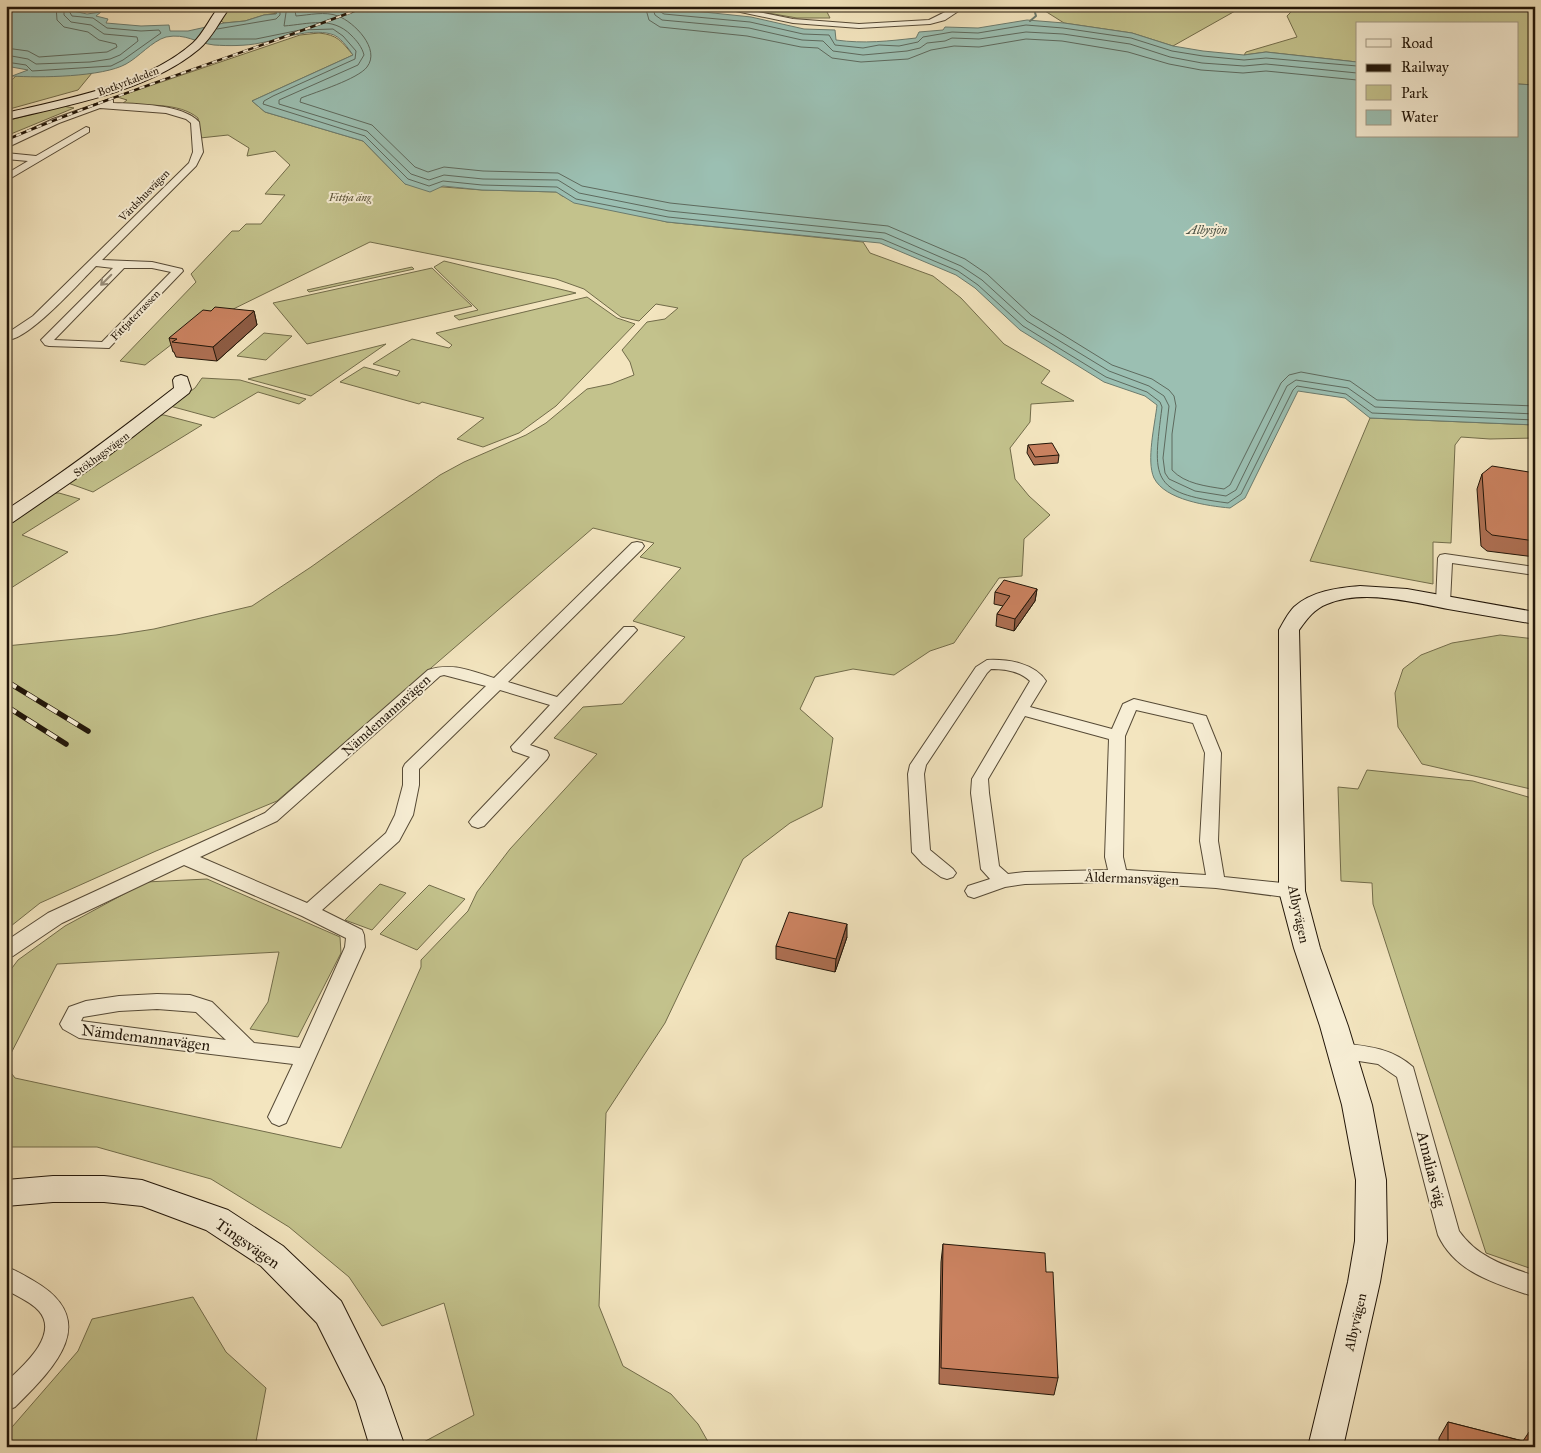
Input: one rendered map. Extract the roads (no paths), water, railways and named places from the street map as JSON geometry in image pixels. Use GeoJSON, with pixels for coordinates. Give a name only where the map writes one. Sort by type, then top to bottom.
{"type":"FeatureCollection","features":[{"type":"Feature","properties":{"kind":"street","name":"Botkyrkaleden"},"geometry":{"type":"LineString","coordinates":[[209,23],[216,6]]}},
{"type":"Feature","properties":{"kind":"street","name":"Botkyrkaleden"},"geometry":{"type":"LineString","coordinates":[[6,117],[114,88],[162,68],[191,46],[209,23],[226,6]]}},
{"type":"Feature","properties":{"kind":"street"},"geometry":{"type":"LineString","coordinates":[[715,6],[792,21],[859,26],[930,22],[942,18],[963,6]]}},
{"type":"Feature","properties":{"kind":"street","name":"Botkyrkaleden"},"geometry":{"type":"LineString","coordinates":[[6,113],[84,93],[121,81],[163,62],[191,46]]}},
{"type":"Feature","properties":{"kind":"street","name":"Värdshusvägen"},"geometry":{"type":"LineString","coordinates":[[6,145],[56,121],[113,101]]}},
{"type":"Feature","properties":{"kind":"street","name":"Värdshusvägen"},"geometry":{"type":"LineString","coordinates":[[9,337],[19,333],[37,318],[94,263],[192,164],[198,152],[195,122],[185,113],[101,106]]}},
{"type":"Feature","properties":{"kind":"street"},"geometry":{"type":"LineString","coordinates":[[6,178],[86,130]]}},
{"type":"Feature","properties":{"kind":"street"},"geometry":{"type":"LineString","coordinates":[[6,156],[37,159]]}},
{"type":"Feature","properties":{"kind":"street","name":"Fittjaterrassen"},"geometry":{"type":"LineString","coordinates":[[94,263],[152,265],[178,271],[105,346],[49,343],[47,340],[121,265]]}},
{"type":"Feature","properties":{"kind":"street","name":"Stökhagsvägen"},"geometry":{"type":"LineString","coordinates":[[6,518],[66,479],[126,435],[184,389],[181,380]]}},
{"type":"Feature","properties":{"kind":"street"},"geometry":{"type":"LineString","coordinates":[[309,911],[393,837],[404,815],[411,785],[411,768],[637,546]]}},
{"type":"Feature","properties":{"kind":"street"},"geometry":{"type":"LineString","coordinates":[[1443,602],[1445,558],[1535,572]]}},
{"type":"Feature","properties":{"kind":"street","name":"Albyvägen"},"geometry":{"type":"LineString","coordinates":[[1325,1447],[1364,1282],[1371,1241],[1370,1180],[1357,1105],[1334,1026],[1307,948],[1292,890],[1288,630],[1292,621],[1305,607],[1331,595],[1366,592],[1387,593],[1535,618]]}},
{"type":"Feature","properties":{"kind":"street"},"geometry":{"type":"LineString","coordinates":[[478,822],[541,755],[519,747],[629,630]]}},
{"type":"Feature","properties":{"kind":"street"},"geometry":{"type":"LineString","coordinates":[[947,873],[921,852],[916,774],[918,765],[954,708],[987,665],[1002,664],[1030,673],[1038,681],[980,779],[980,793],[990,869],[1004,881]]}},
{"type":"Feature","properties":{"kind":"street","name":"Nämdemannavägen"},"geometry":{"type":"LineString","coordinates":[[6,951],[55,918],[271,818],[434,673],[443,670],[454,670],[561,703]]}},
{"type":"Feature","properties":{"kind":"street"},"geometry":{"type":"LineString","coordinates":[[1118,876],[1114,857],[1117,736],[1129,708],[1134,704],[1200,720],[1213,753],[1209,841],[1216,882]]}},
{"type":"Feature","properties":{"kind":"street"},"geometry":{"type":"LineString","coordinates":[[1022,710],[1117,736]]}},
{"type":"Feature","properties":{"kind":"street"},"geometry":{"type":"LineString","coordinates":[[185,858],[309,911],[354,935],[355,946],[278,1117]]}},
{"type":"Feature","properties":{"kind":"street","name":"Åldermansvägen"},"geometry":{"type":"LineString","coordinates":[[974,891],[1004,881],[1025,878],[1118,876],[1216,882],[1292,890]]}},
{"type":"Feature","properties":{"kind":"street","name":"Nämdemannavägen"},"geometry":{"type":"LineString","coordinates":[[6,942],[48,915],[133,882]]}},
{"type":"Feature","properties":{"kind":"street","name":"Nämdemannavägen"},"geometry":{"type":"LineString","coordinates":[[248,1050],[203,1005],[152,1001],[94,1006],[76,1012],[70,1024],[79,1030],[305,1057]]}},
{"type":"Feature","properties":{"kind":"street","name":"Amalias väg"},"geometry":{"type":"LineString","coordinates":[[1340,1051],[1385,1056],[1398,1064],[1406,1073],[1449,1234],[1457,1249],[1478,1265],[1535,1286]]}},
{"type":"Feature","properties":{"kind":"street","name":"Tingsvägen"},"geometry":{"type":"LineString","coordinates":[[6,1193],[53,1189],[104,1188],[142,1193],[217,1220],[272,1256],[328,1312],[343,1338],[372,1399],[388,1447]]}},
{"type":"Feature","properties":{"kind":"street"},"geometry":{"type":"LineString","coordinates":[[6,1278],[48,1304],[56,1318],[57,1334],[52,1349],[6,1399]]}},
{"type":"Feature","properties":{"kind":"water","name":"Albysjön"},"geometry":{"type":"Polygon","coordinates":[[[6,6],[73,6],[78,8],[73,11],[87,14],[101,12],[96,16],[108,19],[106,23],[141,26],[169,25],[170,31],[188,31],[276,14],[273,11],[277,6],[647,6],[751,17],[804,29],[835,30],[836,40],[857,42],[916,38],[919,32],[943,30],[945,27],[978,28],[1027,20],[1064,23],[1132,33],[1173,46],[1203,51],[1244,55],[1266,52],[1356,62],[1356,138],[1518,138],[1518,84],[1535,85],[1535,425],[1370,418],[1345,398],[1298,391],[1245,498],[1230,508],[1188,501],[1167,492],[1154,478],[1151,452],[1157,405],[1145,396],[1104,382],[1020,330],[975,288],[956,275],[880,243],[667,222],[574,203],[556,192],[482,190],[443,186],[430,192],[405,184],[363,141],[265,112],[252,101],[353,55],[344,43],[334,35],[314,32],[255,44],[231,46],[208,44],[179,36],[166,37],[126,64],[102,72],[70,76],[12,76],[28,70],[6,66],[6,6]]]}},
{"type":"Feature","properties":{"kind":"waterway"},"geometry":{"type":"LineString","coordinates":[[1030,21],[1036,16],[1034,9],[1038,6]]}},
{"type":"Feature","properties":{"kind":"railway"},"geometry":{"type":"LineString","coordinates":[[6,140],[140,88],[367,6]]}},
{"type":"Feature","properties":{"kind":"railway"},"geometry":{"type":"LineString","coordinates":[[6,681],[88,731]]}},
{"type":"Feature","properties":{"kind":"railway"},"geometry":{"type":"LineString","coordinates":[[6,706],[66,744]]}},
{"type":"Feature","properties":{"kind":"park label","name":"Fittja äng"},"geometry":{"type":"Point","coordinates":[350,197]}}]}
